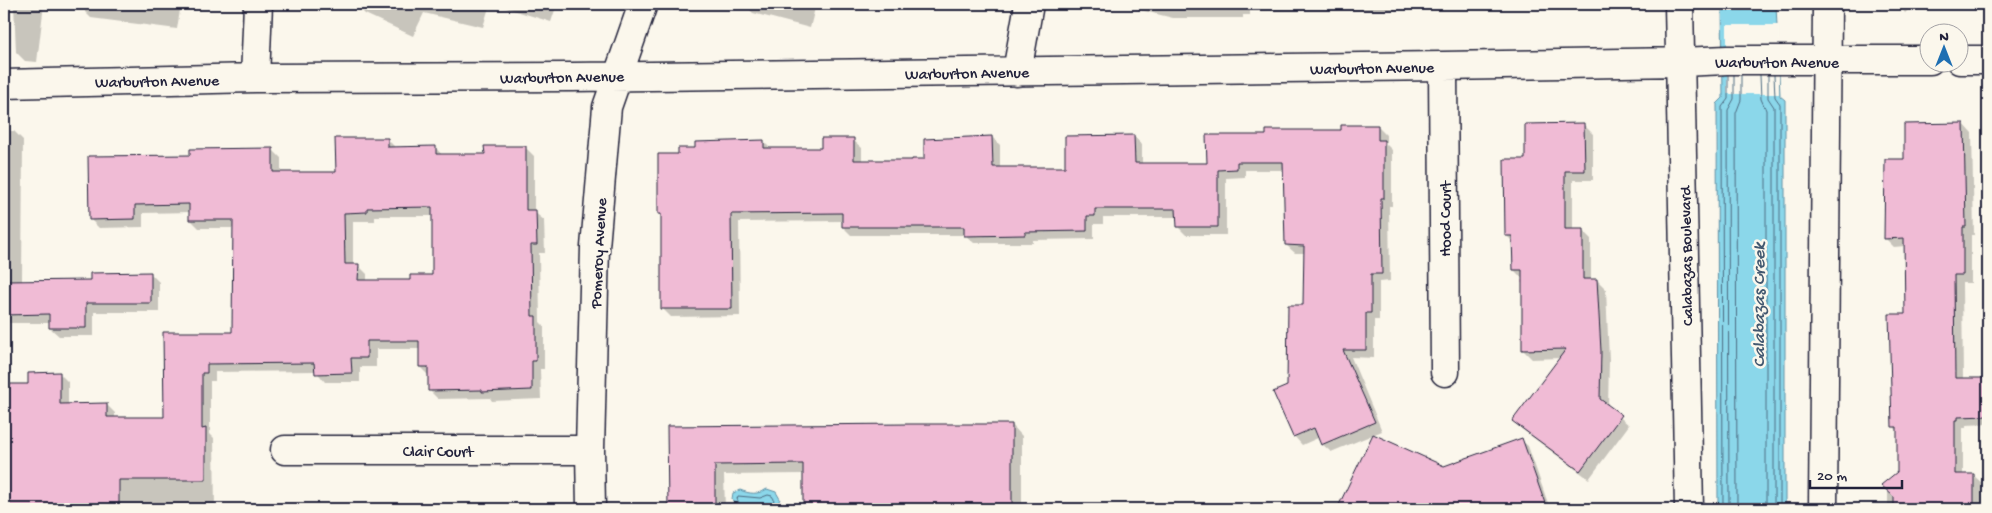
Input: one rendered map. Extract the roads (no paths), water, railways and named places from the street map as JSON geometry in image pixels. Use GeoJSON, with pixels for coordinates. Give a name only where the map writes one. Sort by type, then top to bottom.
{"type":"FeatureCollection","features":[{"type":"Feature","properties":{"kind":"street"},"geometry":{"type":"LineString","coordinates":[[255,78],[258,4]]}},
{"type":"Feature","properties":{"kind":"street","name":"Pomeroy Avenue"},"geometry":{"type":"LineString","coordinates":[[591,509],[590,450],[595,247],[607,107],[643,4]]}},
{"type":"Feature","properties":{"kind":"street"},"geometry":{"type":"LineString","coordinates":[[1017,72],[1029,4]]}},
{"type":"Feature","properties":{"kind":"street","name":"Calabazas Boulevard"},"geometry":{"type":"LineString","coordinates":[[1679,4],[1690,509]]}},
{"type":"Feature","properties":{"kind":"street"},"geometry":{"type":"LineString","coordinates":[[1823,509],[1827,4]]}},
{"type":"Feature","properties":{"kind":"street","name":"Warburton Avenue"},"geometry":{"type":"LineString","coordinates":[[4,84],[255,78],[1017,72],[1727,60],[1920,60]]}},
{"type":"Feature","properties":{"kind":"street"},"geometry":{"type":"LineString","coordinates":[[1970,60],[1988,60]]}},
{"type":"Feature","properties":{"kind":"street","name":"Hood Court"},"geometry":{"type":"LineString","coordinates":[[1443,66],[1445,372]]}},
{"type":"Feature","properties":{"kind":"street","name":"Clair Court"},"geometry":{"type":"LineString","coordinates":[[285,450],[590,450]]}},
{"type":"Feature","properties":{"kind":"water","name":"Calabazas Creek"},"geometry":{"type":"Polygon","coordinates":[[[1722,4],[1776,4],[1780,96],[1785,100],[1785,509],[1718,509],[1717,104],[1723,98],[1722,4]]]}},
{"type":"Feature","properties":{"kind":"water"},"geometry":{"type":"Polygon","coordinates":[[[767,489],[776,492],[780,499],[775,509],[740,509],[732,499],[733,493],[740,490],[754,493],[767,489]]]}}]}
